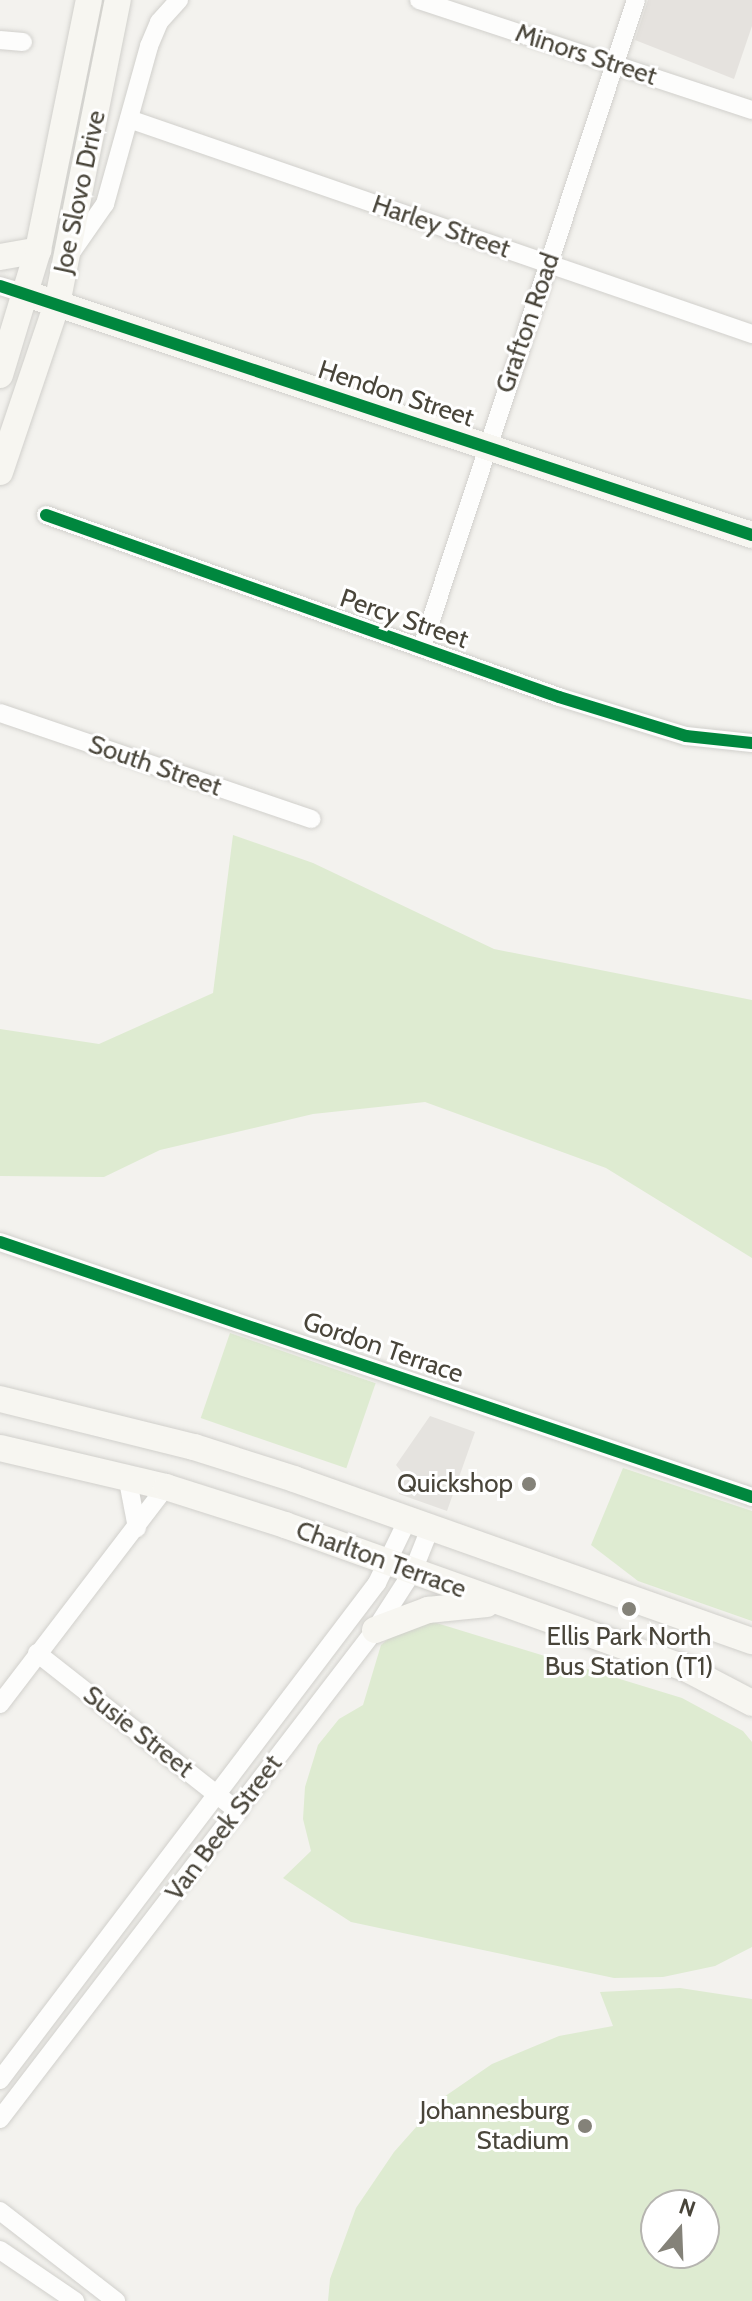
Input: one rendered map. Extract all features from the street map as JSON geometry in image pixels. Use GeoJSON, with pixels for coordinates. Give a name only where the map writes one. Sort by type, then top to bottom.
{"type":"FeatureCollection","features":[{"type":"Feature","properties":{"kind":"main road","name":"Joe Slovo Drive"},"geometry":{"type":"LineString","coordinates":[[0,375],[38,250],[89,0]]}},
{"type":"Feature","properties":{"kind":"main road","name":"Joe Slovo Drive"},"geometry":{"type":"LineString","coordinates":[[0,472],[57,304],[118,0]]}},
{"type":"Feature","properties":{"kind":"main road"},"geometry":{"type":"LineString","coordinates":[[0,257],[38,250]]}},
{"type":"Feature","properties":{"kind":"main road","name":"Hendon Street"},"geometry":{"type":"LineString","coordinates":[[27,294],[752,535]]}},
{"type":"Feature","properties":{"kind":"main road","name":"Charlton Terrace"},"geometry":{"type":"LineString","coordinates":[[0,1399],[194,1447],[420,1523],[752,1641]]}},
{"type":"Feature","properties":{"kind":"main road","name":"Charlton Terrace"},"geometry":{"type":"LineString","coordinates":[[0,1448],[166,1487],[402,1567],[689,1670],[752,1703]]}},
{"type":"Feature","properties":{"kind":"main road"},"geometry":{"type":"LineString","coordinates":[[375,1630],[428,1610],[499,1604]]}},
{"type":"Feature","properties":{"kind":"street"},"geometry":{"type":"LineString","coordinates":[[67,259],[105,204],[159,22],[179,0]]}},
{"type":"Feature","properties":{"kind":"street","name":"Minors Street"},"geometry":{"type":"LineString","coordinates":[[419,0],[752,110]]}},
{"type":"Feature","properties":{"kind":"street","name":"Grafton Road"},"geometry":{"type":"LineString","coordinates":[[422,647],[636,0]]}},
{"type":"Feature","properties":{"kind":"street"},"geometry":{"type":"LineString","coordinates":[[0,40],[23,42]]}},
{"type":"Feature","properties":{"kind":"street","name":"Harley Street"},"geometry":{"type":"LineString","coordinates":[[129,119],[752,334]]}},
{"type":"Feature","properties":{"kind":"street"},"geometry":{"type":"LineString","coordinates":[[0,286],[27,294]]}},
{"type":"Feature","properties":{"kind":"street","name":"Percy Street"},"geometry":{"type":"LineString","coordinates":[[46,515],[686,736],[752,743]]}},
{"type":"Feature","properties":{"kind":"street","name":"South Street"},"geometry":{"type":"LineString","coordinates":[[0,713],[311,819]]}},
{"type":"Feature","properties":{"kind":"street","name":"Gordon Terrace"},"geometry":{"type":"LineString","coordinates":[[0,1242],[752,1497]]}},
{"type":"Feature","properties":{"kind":"street"},"geometry":{"type":"LineString","coordinates":[[127,1476],[137,1528]]}},
{"type":"Feature","properties":{"kind":"street"},"geometry":{"type":"LineString","coordinates":[[0,1704],[166,1487]]}},
{"type":"Feature","properties":{"kind":"street","name":"Van Beek Street"},"geometry":{"type":"LineString","coordinates":[[0,2119],[375,1630],[420,1523]]}},
{"type":"Feature","properties":{"kind":"street","name":"Van Beek Street"},"geometry":{"type":"LineString","coordinates":[[0,2080],[139,1900],[216,1793],[402,1567],[420,1523]]}},
{"type":"Feature","properties":{"kind":"street","name":"Susie Street"},"geometry":{"type":"LineString","coordinates":[[37,1653],[238,1811]]}},
{"type":"Feature","properties":{"kind":"street"},"geometry":{"type":"LineString","coordinates":[[139,1900],[160,1913]]}},
{"type":"Feature","properties":{"kind":"street"},"geometry":{"type":"LineString","coordinates":[[54,2012],[73,2027]]}},
{"type":"Feature","properties":{"kind":"street"},"geometry":{"type":"LineString","coordinates":[[0,2211],[116,2301]]}},
{"type":"Feature","properties":{"kind":"street"},"geometry":{"type":"LineString","coordinates":[[0,2250],[75,2301]]}},
{"type":"Feature","properties":{"kind":"shaded area"},"geometry":{"type":"Polygon","coordinates":[[[648,0],[752,0],[752,26],[734,79],[635,40],[648,0]]]}},
{"type":"Feature","properties":{"kind":"shaded area"},"geometry":{"type":"Polygon","coordinates":[[[430,1416],[475,1432],[447,1511],[399,1494],[405,1476],[396,1465],[430,1416]]]}},
{"type":"Feature","properties":{"kind":"green space"},"geometry":{"type":"Polygon","coordinates":[[[233,835],[313,863],[494,949],[752,1000],[752,1258],[606,1168],[425,1102],[313,1114],[160,1150],[104,1177],[0,1176],[0,1029],[99,1044],[213,993],[233,835]]]}},
{"type":"Feature","properties":{"kind":"green space"},"geometry":{"type":"Polygon","coordinates":[[[230,1333],[376,1383],[346,1468],[201,1418],[230,1333]]]}},
{"type":"Feature","properties":{"kind":"green space"},"geometry":{"type":"Polygon","coordinates":[[[623,1468],[752,1511],[752,1621],[638,1581],[591,1545],[623,1468]]]}},
{"type":"Feature","properties":{"kind":"green space"},"geometry":{"type":"Polygon","coordinates":[[[430,1621],[682,1698],[743,1731],[752,1742],[752,1947],[715,1966],[663,1977],[614,1978],[351,1922],[283,1878],[311,1851],[303,1819],[305,1787],[318,1745],[339,1719],[363,1705],[381,1645],[399,1630],[430,1621]]]}},
{"type":"Feature","properties":{"kind":"green space","name":"Johannesburg Stadium"},"geometry":{"type":"Polygon","coordinates":[[[680,1988],[752,1999],[752,2301],[328,2301],[330,2279],[356,2208],[394,2152],[441,2099],[492,2064],[559,2036],[613,2026],[600,1992],[680,1988]]]}},
{"type":"Feature","properties":{"kind":"cycle path"},"geometry":{"type":"LineString","coordinates":[[0,286],[752,535]]}},
{"type":"Feature","properties":{"kind":"cycle path"},"geometry":{"type":"LineString","coordinates":[[46,515],[559,697],[686,736],[752,743]]}},
{"type":"Feature","properties":{"kind":"cycle path"},"geometry":{"type":"LineString","coordinates":[[0,1242],[752,1497]]}},
{"type":"Feature","properties":{"kind":"place","name":"Quickshop"},"geometry":{"type":"Point","coordinates":[529,1484]}},
{"type":"Feature","properties":{"kind":"place","name":"Ellis Park North Bus Station (T1)"},"geometry":{"type":"Point","coordinates":[629,1609]}},
{"type":"Feature","properties":{"kind":"place","name":"Johannesburg Stadium"},"geometry":{"type":"Point","coordinates":[585,2126]}}]}
